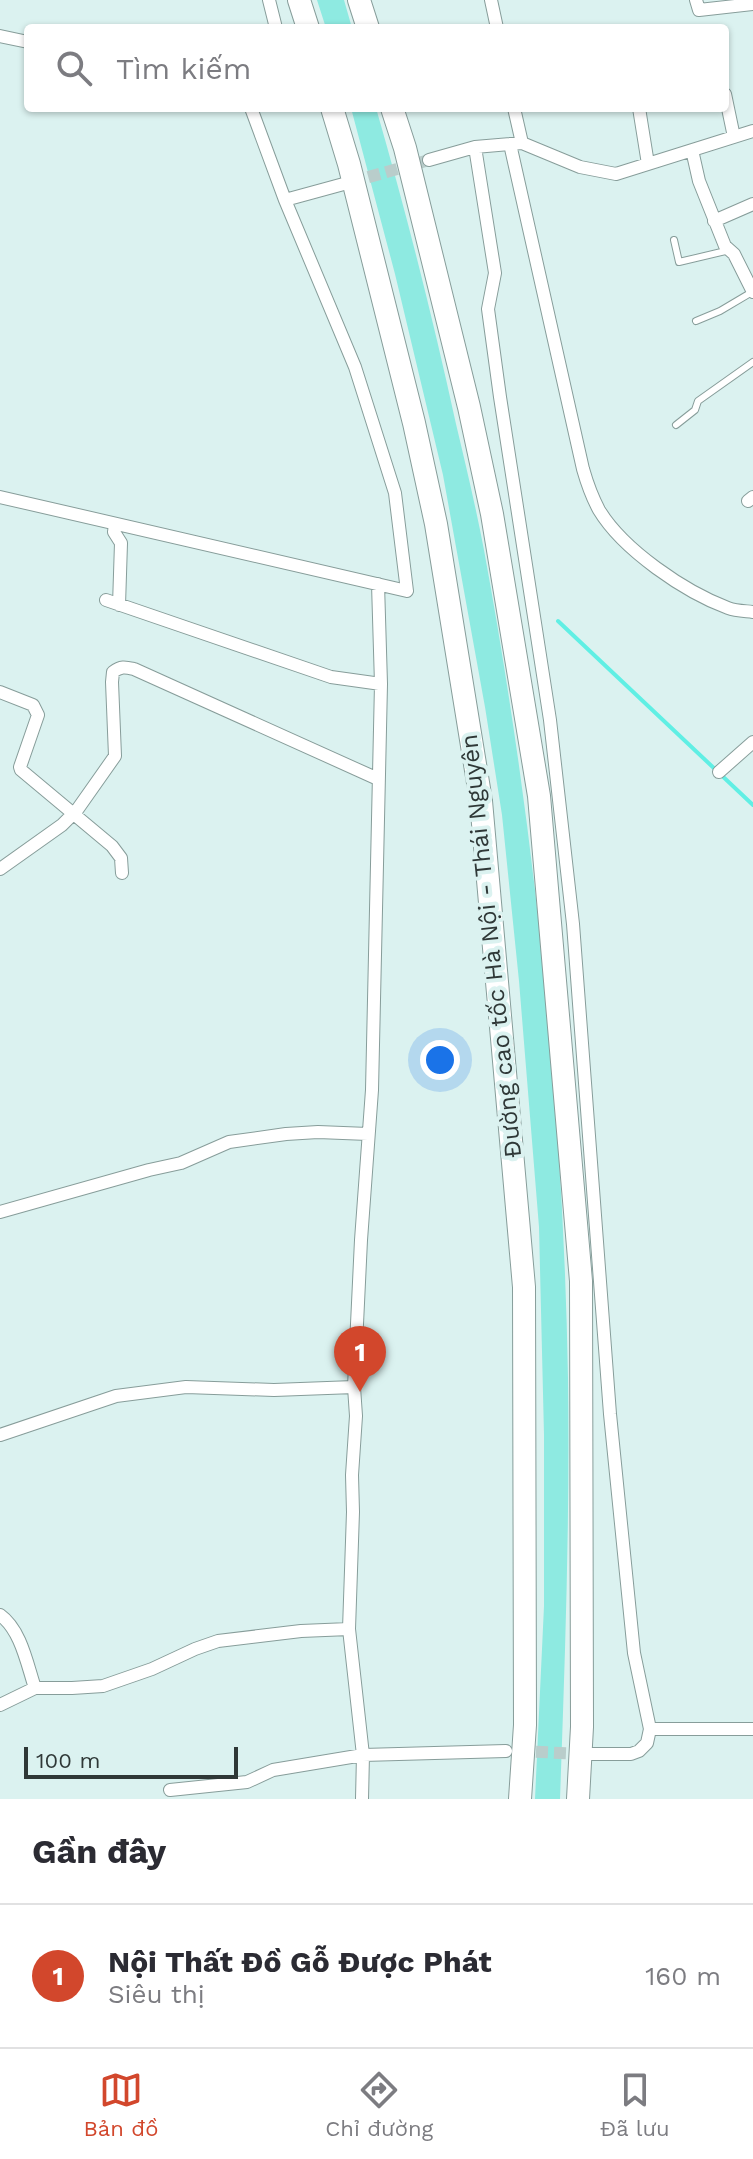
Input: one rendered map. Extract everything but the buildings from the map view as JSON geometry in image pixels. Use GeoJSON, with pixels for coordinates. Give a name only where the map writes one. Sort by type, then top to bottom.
{"type":"FeatureCollection","features":[{"type":"Feature","properties":{"kind":"highway"},"geometry":{"type":"LineString","coordinates":[[299,0],[307,24]]}},
{"type":"Feature","properties":{"kind":"highway"},"geometry":{"type":"LineString","coordinates":[[359,0],[367,24]]}},
{"type":"Feature","properties":{"kind":"highway","name":"Đường cao tốc Hà Nội - Thái Nguyên"},"geometry":{"type":"LineString","coordinates":[[333,112],[395,347],[436,524],[481,801],[524,1287],[525,1725],[520,1799]]}},
{"type":"Feature","properties":{"kind":"highway"},"geometry":{"type":"LineString","coordinates":[[393,112],[469,407],[492,514],[539,796],[581,1281],[582,1727],[578,1799]]}},
{"type":"Feature","properties":{"kind":"street"},"geometry":{"type":"LineString","coordinates":[[269,0],[275,24]]}},
{"type":"Feature","properties":{"kind":"street"},"geometry":{"type":"LineString","coordinates":[[491,0],[496,24]]}},
{"type":"Feature","properties":{"kind":"street"},"geometry":{"type":"LineString","coordinates":[[696,0],[699,10],[753,4]]}},
{"type":"Feature","properties":{"kind":"street"},"geometry":{"type":"LineString","coordinates":[[0,36],[24,41]]}},
{"type":"Feature","properties":{"kind":"street"},"geometry":{"type":"LineString","coordinates":[[0,497],[407,591],[395,493],[355,367],[285,200],[252,112]]}},
{"type":"Feature","properties":{"kind":"street"},"geometry":{"type":"LineString","coordinates":[[514,112],[516,144],[590,491],[614,530],[671,579],[730,609],[753,612]]}},
{"type":"Feature","properties":{"kind":"street"},"geometry":{"type":"LineString","coordinates":[[640,112],[648,164]]}},
{"type":"Feature","properties":{"kind":"street"},"geometry":{"type":"LineString","coordinates":[[729,112],[734,137]]}},
{"type":"Feature","properties":{"kind":"street"},"geometry":{"type":"LineString","coordinates":[[429,160],[475,147],[516,144],[580,167],[616,174],[753,131]]}},
{"type":"Feature","properties":{"kind":"street"},"geometry":{"type":"LineString","coordinates":[[475,147],[495,273],[488,309],[550,720],[573,924],[610,1414],[634,1653],[650,1729],[647,1743],[639,1751],[631,1754],[591,1754]]}},
{"type":"Feature","properties":{"kind":"street"},"geometry":{"type":"LineString","coordinates":[[692,150],[699,181],[714,221],[753,292]]}},
{"type":"Feature","properties":{"kind":"street"},"geometry":{"type":"LineString","coordinates":[[285,200],[351,182]]}},
{"type":"Feature","properties":{"kind":"street"},"geometry":{"type":"LineString","coordinates":[[714,221],[753,204]]}},
{"type":"Feature","properties":{"kind":"street"},"geometry":{"type":"LineString","coordinates":[[115,524],[114,532],[121,541],[119,605]]}},
{"type":"Feature","properties":{"kind":"street"},"geometry":{"type":"LineString","coordinates":[[362,1799],[363,1755],[349,1629],[356,1416],[354,1387],[372,1090],[381,684],[378,584]]}},
{"type":"Feature","properties":{"kind":"street"},"geometry":{"type":"LineString","coordinates":[[106,600],[331,677],[381,684]]}},
{"type":"Feature","properties":{"kind":"street"},"geometry":{"type":"LineString","coordinates":[[0,869],[43,840],[74,813],[115,756],[113,672],[119,668],[125,667],[378,779]]}},
{"type":"Feature","properties":{"kind":"street"},"geometry":{"type":"LineString","coordinates":[[0,692],[33,705],[38,715],[21,770],[116,850],[121,858],[122,873]]}},
{"type":"Feature","properties":{"kind":"street"},"geometry":{"type":"LineString","coordinates":[[719,772],[753,742]]}},
{"type":"Feature","properties":{"kind":"street"},"geometry":{"type":"LineString","coordinates":[[0,1212],[181,1163],[229,1142],[286,1134],[368,1134]]}},
{"type":"Feature","properties":{"kind":"street"},"geometry":{"type":"LineString","coordinates":[[0,1435],[116,1396],[186,1387],[274,1390],[354,1387]]}},
{"type":"Feature","properties":{"kind":"street"},"geometry":{"type":"LineString","coordinates":[[0,1615],[7,1620],[20,1645],[35,1688]]}},
{"type":"Feature","properties":{"kind":"street"},"geometry":{"type":"LineString","coordinates":[[0,1705],[35,1688],[103,1686],[218,1641],[349,1629]]}},
{"type":"Feature","properties":{"kind":"street"},"geometry":{"type":"LineString","coordinates":[[650,1729],[753,1729]]}},
{"type":"Feature","properties":{"kind":"street"},"geometry":{"type":"LineString","coordinates":[[170,1790],[247,1782],[273,1770],[363,1755],[506,1751]]}},
{"type":"Feature","properties":{"kind":"lane"},"geometry":{"type":"LineString","coordinates":[[674,240],[679,262],[730,250]]}},
{"type":"Feature","properties":{"kind":"lane"},"geometry":{"type":"LineString","coordinates":[[696,321],[753,292]]}},
{"type":"Feature","properties":{"kind":"lane"},"geometry":{"type":"LineString","coordinates":[[676,425],[695,410],[698,401],[753,362]]}},
{"type":"Feature","properties":{"kind":"shaded area"},"geometry":{"type":"Polygon","coordinates":[[[317,0],[344,0],[351,24],[325,24],[317,0]]]}},
{"type":"Feature","properties":{"kind":"shaded area"},"geometry":{"type":"Polygon","coordinates":[[[352,112],[377,112],[428,305],[484,550],[518,755],[531,858],[552,1066],[565,1274],[568,1484],[560,1799],[535,1799],[544,1606],[539,1227],[502,815],[443,475],[352,112]]]}},
{"type":"Feature","properties":{"kind":"waterway"},"geometry":{"type":"LineString","coordinates":[[558,621],[753,805]]}},
{"type":"Feature","properties":{"kind":"tunnel"},"geometry":{"type":"LineString","coordinates":[[351,182],[429,160]]}},
{"type":"Feature","properties":{"kind":"tunnel"},"geometry":{"type":"LineString","coordinates":[[518,1751],[584,1754]]}},
{"type":"Feature","properties":{"kind":"place","name":"Nội Thất Đồ Gỗ Được Phát"},"geometry":{"type":"Point","coordinates":[360,1392]}}]}
